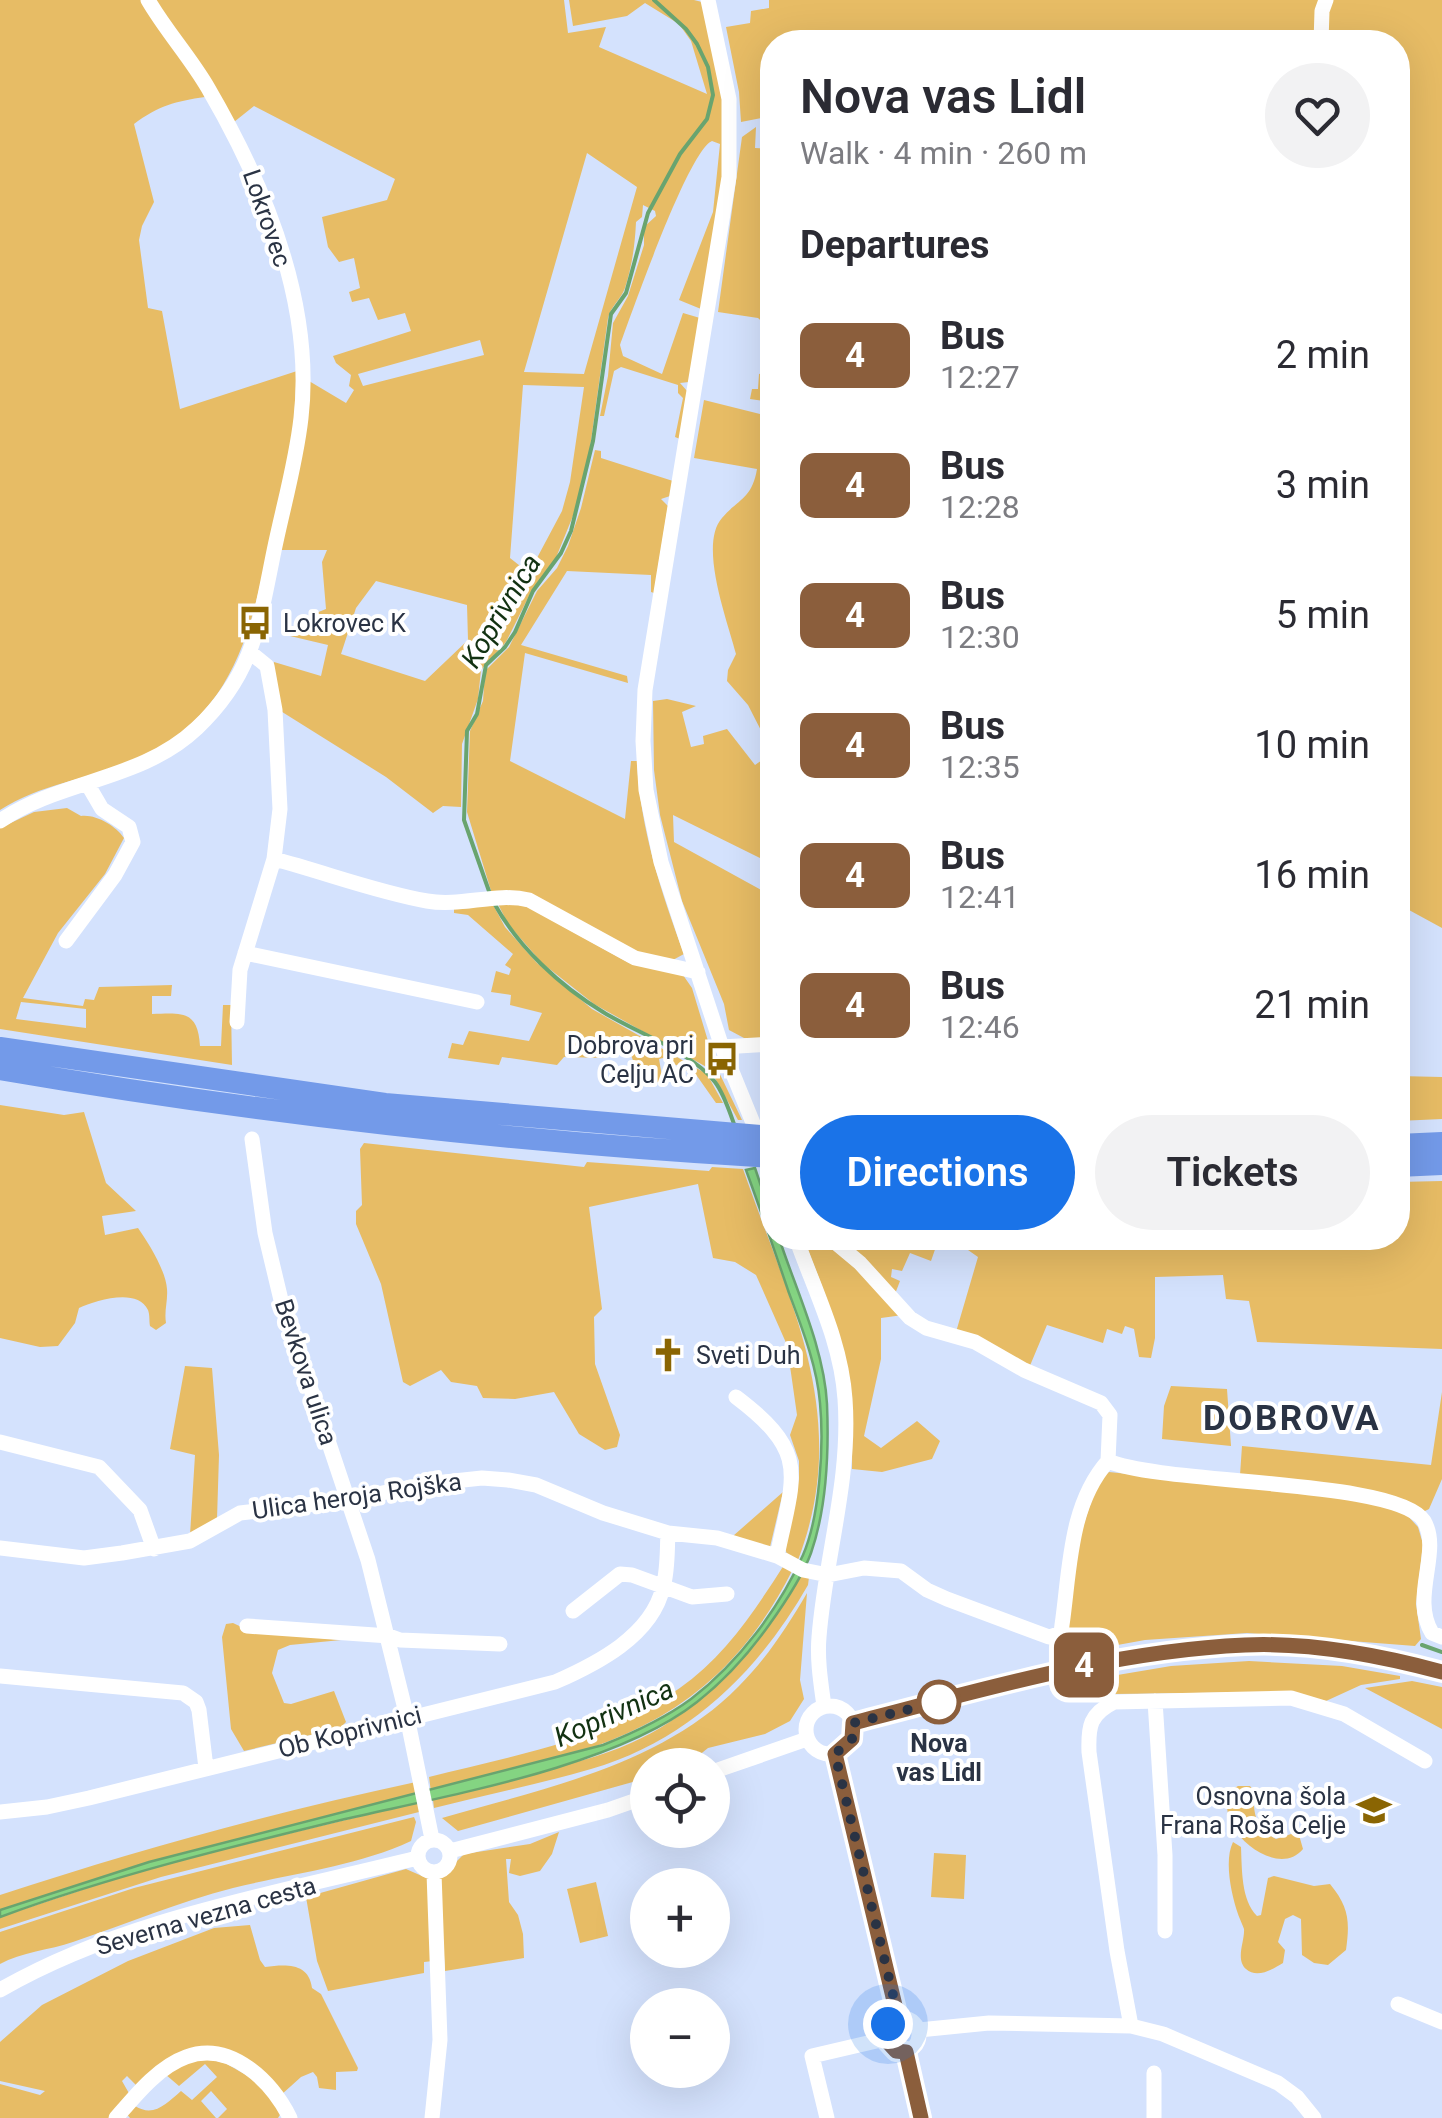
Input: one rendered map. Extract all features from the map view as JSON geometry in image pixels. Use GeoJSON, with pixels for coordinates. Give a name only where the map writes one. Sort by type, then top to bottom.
{"type":"FeatureCollection","features":[{"type":"Feature","properties":{"kind":"highway"},"geometry":{"type":"LineString","coordinates":[[0,1048],[385,1104],[713,1144],[760,1154]]}},
{"type":"Feature","properties":{"kind":"highway"},"geometry":{"type":"LineString","coordinates":[[0,1069],[382,1124],[713,1144],[760,1138]]}},
{"type":"Feature","properties":{"kind":"highway"},"geometry":{"type":"LineString","coordinates":[[1410,1144],[1442,1143]]}},
{"type":"Feature","properties":{"kind":"highway"},"geometry":{"type":"LineString","coordinates":[[1410,1165],[1442,1164]]}},
{"type":"Feature","properties":{"kind":"street","name":"Lokrovec"},"geometry":{"type":"LineString","coordinates":[[0,821],[35,802],[145,764],[183,740],[223,702],[251,653],[259,629],[302,418],[303,362],[295,308],[258,180],[184,49],[148,0]]}},
{"type":"Feature","properties":{"kind":"street"},"geometry":{"type":"LineString","coordinates":[[708,0],[730,98],[729,176],[644,690],[643,741],[646,790],[678,920],[752,1123]]}},
{"type":"Feature","properties":{"kind":"street"},"geometry":{"type":"LineString","coordinates":[[1322,30],[1326,0]]}},
{"type":"Feature","properties":{"kind":"street"},"geometry":{"type":"LineString","coordinates":[[237,1022],[240,970],[274,859],[280,810],[278,723],[266,666],[251,653]]}},
{"type":"Feature","properties":{"kind":"street"},"geometry":{"type":"LineString","coordinates":[[66,942],[115,875],[132,842],[129,828],[102,809],[88,785]]}},
{"type":"Feature","properties":{"kind":"street"},"geometry":{"type":"LineString","coordinates":[[274,859],[428,901],[472,902],[513,896],[529,900],[624,954],[698,972]]}},
{"type":"Feature","properties":{"kind":"street"},"geometry":{"type":"LineString","coordinates":[[245,953],[477,1002]]}},
{"type":"Feature","properties":{"kind":"street"},"geometry":{"type":"LineString","coordinates":[[722,1047],[760,1045]]}},
{"type":"Feature","properties":{"kind":"street","name":"Bevkova ulica"},"geometry":{"type":"LineString","coordinates":[[252,1139],[265,1233],[281,1300],[389,1636],[432,1839]]}},
{"type":"Feature","properties":{"kind":"street"},"geometry":{"type":"LineString","coordinates":[[801,1250],[826,1310],[846,1402],[838,1522],[818,1639],[824,1706]]}},
{"type":"Feature","properties":{"kind":"street"},"geometry":{"type":"LineString","coordinates":[[844,1250],[910,1318],[926,1328],[975,1342],[1024,1370],[1107,1408],[1108,1461],[1169,1474],[1363,1495],[1415,1513],[1423,1519],[1429,1539],[1422,1609],[1432,1633],[1442,1637]]}},
{"type":"Feature","properties":{"kind":"street"},"geometry":{"type":"LineString","coordinates":[[736,1397],[785,1442],[792,1462],[780,1558]]}},
{"type":"Feature","properties":{"kind":"street"},"geometry":{"type":"LineString","coordinates":[[0,1442],[98,1467],[140,1510],[154,1548]]}},
{"type":"Feature","properties":{"kind":"street","name":"Ulica heroja Rojška"},"geometry":{"type":"LineString","coordinates":[[0,1548],[84,1558],[190,1542],[240,1512],[348,1500],[426,1484],[482,1478],[508,1480],[536,1486],[668,1533],[717,1538],[780,1558],[803,1570],[828,1575],[864,1568],[900,1571],[947,1599],[979,1608],[1042,1636],[1056,1636],[1062,1625],[1068,1558],[1075,1529],[1095,1480],[1108,1461]]}},
{"type":"Feature","properties":{"kind":"street","name":"Ob Koprivnici"},"geometry":{"type":"LineString","coordinates":[[0,1812],[48,1807],[522,1692],[592,1666],[634,1636],[664,1589],[668,1533]]}},
{"type":"Feature","properties":{"kind":"street"},"geometry":{"type":"LineString","coordinates":[[573,1611],[620,1574],[692,1596],[727,1594]]}},
{"type":"Feature","properties":{"kind":"street"},"geometry":{"type":"LineString","coordinates":[[247,1626],[400,1640],[500,1644]]}},
{"type":"Feature","properties":{"kind":"street"},"geometry":{"type":"LineString","coordinates":[[853,1723],[1077,1667],[1182,1650],[1295,1646],[1442,1672]]}},
{"type":"Feature","properties":{"kind":"street"},"geometry":{"type":"LineString","coordinates":[[0,1676],[184,1693],[196,1702],[206,1768]]}},
{"type":"Feature","properties":{"kind":"street"},"geometry":{"type":"LineString","coordinates":[[1131,2026],[1116,1951],[1088,1730],[1092,1717],[1114,1702],[1291,1698],[1344,1714],[1425,1761]]}},
{"type":"Feature","properties":{"kind":"street"},"geometry":{"type":"LineString","coordinates":[[1155,1701],[1165,1855],[1165,1931]]}},
{"type":"Feature","properties":{"kind":"street"},"geometry":{"type":"LineString","coordinates":[[824,1706],[839,1707],[853,1723],[852,1739],[835,1754],[822,1753],[807,1739],[806,1722],[824,1706]]}},
{"type":"Feature","properties":{"kind":"street"},"geometry":{"type":"LineString","coordinates":[[730,1766],[807,1739]]}},
{"type":"Feature","properties":{"kind":"street"},"geometry":{"type":"LineString","coordinates":[[835,1754],[898,2018]]}},
{"type":"Feature","properties":{"kind":"street"},"geometry":{"type":"LineString","coordinates":[[450,1850],[630,1802]]}},
{"type":"Feature","properties":{"kind":"street"},"geometry":{"type":"LineString","coordinates":[[432,1839],[443,1842],[450,1850],[446,1866],[434,1872],[422,1867],[417,1858],[419,1848],[432,1839]]}},
{"type":"Feature","properties":{"kind":"street","name":"Severna vezna cesta"},"geometry":{"type":"LineString","coordinates":[[0,1990],[41,1966],[148,1927],[417,1858]]}},
{"type":"Feature","properties":{"kind":"street"},"geometry":{"type":"LineString","coordinates":[[432,2118],[440,2040],[434,1872]]}},
{"type":"Feature","properties":{"kind":"street"},"geometry":{"type":"LineString","coordinates":[[1398,2004],[1442,2022]]}},
{"type":"Feature","properties":{"kind":"street"},"geometry":{"type":"LineString","coordinates":[[898,2018],[913,2022],[919,2030],[916,2046],[906,2052],[896,2051],[885,2039],[888,2024],[898,2018]]}},
{"type":"Feature","properties":{"kind":"street"},"geometry":{"type":"LineString","coordinates":[[919,2030],[989,2023],[1131,2026],[1164,2034],[1278,2083],[1297,2097],[1314,2118]]}},
{"type":"Feature","properties":{"kind":"street"},"geometry":{"type":"LineString","coordinates":[[826,2118],[812,2056],[885,2039]]}},
{"type":"Feature","properties":{"kind":"street"},"geometry":{"type":"LineString","coordinates":[[906,2052],[921,2118]]}},
{"type":"Feature","properties":{"kind":"street"},"geometry":{"type":"LineString","coordinates":[[116,2118],[162,2072],[184,2057],[214,2054],[248,2066],[278,2097],[290,2118]]}},
{"type":"Feature","properties":{"kind":"street"},"geometry":{"type":"LineString","coordinates":[[1154,2072],[1154,2118]]}},
{"type":"Feature","properties":{"kind":"shaded area"},"geometry":{"type":"Polygon","coordinates":[[[0,0],[141,0],[196,76],[205,97],[168,105],[134,124],[154,202],[139,240],[148,308],[162,311],[180,409],[297,371],[291,447],[257,599],[224,684],[184,730],[156,750],[118,767],[38,791],[0,810],[0,0]]]}},
{"type":"Feature","properties":{"kind":"shaded area"},"geometry":{"type":"Polygon","coordinates":[[[154,0],[564,0],[568,33],[606,27],[599,47],[707,94],[691,41],[679,24],[645,3],[627,16],[573,26],[569,0],[694,0],[702,2],[704,8],[722,95],[723,175],[701,309],[679,300],[713,212],[720,144],[712,141],[702,151],[676,201],[620,345],[623,356],[662,374],[683,313],[700,318],[689,382],[680,383],[688,392],[680,439],[675,437],[683,398],[678,385],[621,367],[614,371],[604,416],[600,416],[613,323],[628,296],[644,245],[644,227],[656,216],[655,211],[643,205],[642,217],[636,222],[625,288],[608,318],[590,448],[577,506],[553,565],[532,590],[506,642],[481,670],[478,699],[462,744],[461,807],[443,806],[433,813],[386,777],[279,710],[274,662],[321,676],[328,645],[290,636],[311,615],[326,609],[322,562],[327,550],[280,550],[309,381],[346,403],[354,390],[349,386],[351,375],[333,356],[411,331],[405,313],[378,320],[369,298],[352,302],[349,292],[360,288],[354,258],[339,262],[328,247],[322,217],[387,200],[395,179],[254,106],[234,122],[154,0]],[[587,153],[524,372],[584,374],[637,187],[587,153]],[[480,340],[358,374],[363,386],[484,355],[480,340]],[[523,385],[510,558],[529,573],[562,511],[584,387],[523,385]],[[376,581],[356,608],[341,654],[425,681],[468,640],[467,605],[376,581]]]}},
{"type":"Feature","properties":{"kind":"shaded area"},"geometry":{"type":"Polygon","coordinates":[[[769,0],[1442,0],[1442,928],[1410,911],[1410,30],[760,30],[760,118],[741,122],[726,27],[750,23],[751,11],[769,8],[769,0]]]}},
{"type":"Feature","properties":{"kind":"shaded area"},"geometry":{"type":"Polygon","coordinates":[[[756,127],[755,148],[760,148],[760,320],[718,312],[742,137],[756,127]]]}},
{"type":"Feature","properties":{"kind":"shaded area"},"geometry":{"type":"Polygon","coordinates":[[[759,374],[760,400],[750,399],[752,389],[758,389],[759,374]]]}},
{"type":"Feature","properties":{"kind":"shaded area"},"geometry":{"type":"Polygon","coordinates":[[[704,400],[760,414],[760,728],[748,705],[727,681],[736,654],[722,604],[713,546],[715,530],[748,493],[757,469],[694,458],[704,400]]]}},
{"type":"Feature","properties":{"kind":"shaded area"},"geometry":{"type":"Polygon","coordinates":[[[595,450],[601,451],[601,458],[673,481],[670,496],[661,499],[668,506],[654,593],[651,575],[567,571],[521,645],[627,676],[628,683],[525,653],[510,761],[625,819],[631,761],[637,761],[642,811],[653,859],[684,954],[671,961],[634,952],[544,902],[492,894],[467,812],[470,731],[483,701],[485,671],[509,647],[537,591],[557,568],[568,546],[595,450]]]}},
{"type":"Feature","properties":{"kind":"shaded area"},"geometry":{"type":"Polygon","coordinates":[[[667,699],[696,706],[682,712],[691,747],[704,744],[703,736],[727,729],[755,765],[760,761],[760,858],[673,815],[674,842],[760,889],[760,1039],[744,1038],[729,1030],[724,1004],[682,901],[660,815],[654,770],[653,701],[667,699]]]}},
{"type":"Feature","properties":{"kind":"shaded area"},"geometry":{"type":"Polygon","coordinates":[[[67,808],[105,822],[124,838],[105,874],[58,933],[23,998],[83,1006],[85,999],[94,1000],[99,987],[172,985],[171,996],[152,996],[152,1014],[186,1016],[192,1020],[200,1046],[221,1046],[223,1005],[231,1005],[232,1065],[0,1029],[0,828],[34,812],[67,808]],[[21,1002],[16,1019],[86,1028],[86,1009],[21,1002]]]}},
{"type":"Feature","properties":{"kind":"shaded area"},"geometry":{"type":"Polygon","coordinates":[[[496,900],[528,907],[629,963],[683,975],[692,988],[715,1064],[742,1120],[738,1120],[710,1069],[594,1004],[542,963],[508,924],[496,900]]]}},
{"type":"Feature","properties":{"kind":"shaded area"},"geometry":{"type":"Polygon","coordinates":[[[491,901],[505,927],[537,963],[592,1009],[707,1074],[723,1103],[716,1103],[697,1076],[663,1058],[659,1059],[663,1082],[641,1083],[630,1052],[608,1053],[606,1058],[564,1057],[557,1065],[502,1057],[499,1065],[448,1058],[452,1043],[463,1045],[469,1031],[529,1041],[542,1013],[510,1005],[511,995],[491,992],[496,971],[509,975],[511,969],[505,965],[513,954],[468,915],[454,913],[454,909],[491,901]]]}},
{"type":"Feature","properties":{"kind":"shaded area"},"geometry":{"type":"Polygon","coordinates":[[[1410,1076],[1442,1077],[1442,1119],[1410,1120],[1410,1076]]]}},
{"type":"Feature","properties":{"kind":"shaded area"},"geometry":{"type":"Polygon","coordinates":[[[0,1105],[64,1115],[84,1112],[106,1183],[136,1211],[102,1216],[105,1235],[138,1228],[166,1282],[166,1323],[156,1330],[150,1326],[143,1303],[126,1297],[79,1308],[75,1323],[58,1346],[40,1347],[0,1338],[0,1105]]]}},
{"type":"Feature","properties":{"kind":"shaded area"},"geometry":{"type":"Polygon","coordinates":[[[364,1143],[584,1167],[587,1162],[709,1171],[712,1167],[743,1169],[760,1216],[760,1250],[772,1250],[795,1313],[817,1408],[819,1457],[813,1507],[798,1560],[788,1556],[785,1549],[799,1479],[799,1461],[790,1435],[797,1415],[787,1345],[756,1275],[735,1262],[713,1258],[698,1184],[589,1207],[602,1309],[594,1317],[595,1364],[620,1435],[617,1447],[605,1450],[579,1434],[554,1392],[515,1399],[483,1398],[477,1386],[451,1382],[441,1370],[410,1386],[403,1382],[381,1284],[356,1224],[356,1211],[362,1205],[360,1149],[364,1143]]]}},
{"type":"Feature","properties":{"kind":"shaded area"},"geometry":{"type":"Polygon","coordinates":[[[755,1168],[760,1183],[760,1209],[746,1170],[755,1168]]]}},
{"type":"Feature","properties":{"kind":"shaded area"},"geometry":{"type":"Polygon","coordinates":[[[1442,1181],[1442,1349],[1257,1342],[1249,1301],[1226,1299],[1223,1275],[1155,1277],[1155,1338],[1151,1358],[1139,1357],[1134,1329],[1125,1326],[1122,1334],[1107,1329],[1103,1343],[1047,1325],[1029,1368],[956,1332],[978,1257],[968,1250],[1410,1250],[1410,1182],[1442,1181]]]}},
{"type":"Feature","properties":{"kind":"shaded area"},"geometry":{"type":"Polygon","coordinates":[[[774,1250],[783,1250],[825,1383],[827,1461],[821,1517],[807,1562],[769,1625],[745,1656],[697,1702],[662,1725],[575,1762],[169,1864],[0,1917],[0,1910],[149,1862],[603,1745],[691,1699],[741,1652],[769,1615],[809,1539],[817,1501],[821,1420],[816,1375],[774,1250]]]}},
{"type":"Feature","properties":{"kind":"shaded area"},"geometry":{"type":"Polygon","coordinates":[[[808,1250],[836,1250],[903,1315],[881,1318],[881,1359],[864,1436],[881,1448],[917,1421],[940,1441],[932,1459],[882,1472],[852,1469],[847,1376],[826,1296],[808,1250]]]}},
{"type":"Feature","properties":{"kind":"shaded area"},"geometry":{"type":"Polygon","coordinates":[[[851,1250],[935,1250],[931,1261],[910,1253],[902,1271],[892,1269],[891,1277],[900,1281],[895,1294],[851,1250]]]}},
{"type":"Feature","properties":{"kind":"shaded area"},"geometry":{"type":"Polygon","coordinates":[[[185,1366],[212,1368],[219,1455],[217,1519],[190,1535],[195,1455],[170,1449],[185,1366]]]}},
{"type":"Feature","properties":{"kind":"shaded area"},"geometry":{"type":"Polygon","coordinates":[[[1171,1386],[1227,1389],[1231,1446],[1162,1439],[1164,1406],[1171,1386]]]}},
{"type":"Feature","properties":{"kind":"shaded area"},"geometry":{"type":"Polygon","coordinates":[[[1442,1392],[1442,1479],[1429,1509],[1423,1512],[1240,1475],[1242,1446],[1431,1465],[1442,1392]]]}},
{"type":"Feature","properties":{"kind":"shaded area"},"geometry":{"type":"Polygon","coordinates":[[[1109,1472],[1350,1497],[1406,1514],[1418,1527],[1423,1544],[1416,1604],[1421,1639],[1415,1646],[1247,1633],[1145,1640],[1068,1654],[1063,1642],[1072,1560],[1098,1481],[1109,1472]]]}},
{"type":"Feature","properties":{"kind":"shaded area"},"geometry":{"type":"Polygon","coordinates":[[[783,1492],[770,1547],[733,1536],[783,1492]]]}},
{"type":"Feature","properties":{"kind":"shaded area"},"geometry":{"type":"Polygon","coordinates":[[[784,1565],[793,1569],[761,1624],[725,1667],[685,1700],[642,1726],[595,1746],[431,1792],[429,1777],[589,1734],[663,1699],[696,1676],[726,1646],[784,1565]]]}},
{"type":"Feature","properties":{"kind":"shaded area"},"geometry":{"type":"Polygon","coordinates":[[[801,1573],[809,1577],[789,1616],[743,1674],[718,1699],[659,1741],[645,1748],[630,1748],[630,1755],[591,1769],[434,1808],[433,1800],[596,1756],[658,1729],[730,1672],[801,1573]]]}},
{"type":"Feature","properties":{"kind":"shaded area"},"geometry":{"type":"Polygon","coordinates":[[[807,1593],[800,1680],[804,1699],[790,1721],[765,1734],[708,1748],[652,1748],[708,1713],[739,1686],[776,1642],[807,1593]]]}},
{"type":"Feature","properties":{"kind":"shaded area"},"geometry":{"type":"Polygon","coordinates":[[[226,1624],[250,1631],[341,1640],[290,1645],[278,1650],[272,1673],[284,1703],[334,1691],[346,1722],[340,1728],[244,1751],[231,1729],[222,1637],[226,1624]]]}},
{"type":"Feature","properties":{"kind":"shaded area"},"geometry":{"type":"Polygon","coordinates":[[[1249,1661],[1342,1666],[1400,1679],[1361,1685],[1326,1701],[1276,1692],[1113,1694],[1098,1701],[1068,1694],[1064,1684],[1171,1666],[1249,1661]]]}},
{"type":"Feature","properties":{"kind":"shaded area"},"geometry":{"type":"Polygon","coordinates":[[[1412,1681],[1442,1687],[1442,1729],[1365,1688],[1412,1681]]]}},
{"type":"Feature","properties":{"kind":"shaded area"},"geometry":{"type":"Polygon","coordinates":[[[630,1758],[630,1783],[458,1831],[442,1818],[561,1784],[630,1758]]]}},
{"type":"Feature","properties":{"kind":"shaded area"},"geometry":{"type":"Polygon","coordinates":[[[416,1782],[418,1795],[147,1862],[0,1910],[0,1895],[103,1863],[259,1819],[416,1782]]]}},
{"type":"Feature","properties":{"kind":"shaded area"},"geometry":{"type":"Polygon","coordinates":[[[1238,1786],[1250,1786],[1253,1790],[1255,1813],[1263,1830],[1276,1839],[1299,1835],[1303,1849],[1295,1856],[1275,1858],[1247,1843],[1233,1827],[1227,1807],[1225,1794],[1238,1786]]]}},
{"type":"Feature","properties":{"kind":"shaded area"},"geometry":{"type":"Polygon","coordinates":[[[420,1802],[423,1811],[161,1877],[0,1929],[0,1917],[151,1867],[420,1802]]]}},
{"type":"Feature","properties":{"kind":"shaded area"},"geometry":{"type":"Polygon","coordinates":[[[414,1817],[411,1841],[390,1850],[213,1894],[0,1964],[0,1932],[134,1888],[414,1817]]]}},
{"type":"Feature","properties":{"kind":"shaded area"},"geometry":{"type":"Polygon","coordinates":[[[559,1832],[552,1854],[540,1871],[520,1876],[509,1873],[511,1859],[506,1859],[509,1902],[518,1915],[524,1958],[445,1971],[439,1879],[464,1854],[530,1844],[559,1832]]]}},
{"type":"Feature","properties":{"kind":"shaded area"},"geometry":{"type":"Polygon","coordinates":[[[1233,1842],[1241,1847],[1245,1893],[1257,1916],[1261,1915],[1268,1878],[1314,1886],[1330,1884],[1347,1915],[1346,1950],[1328,1965],[1314,1963],[1302,1955],[1301,1919],[1293,1915],[1285,1919],[1278,1942],[1285,1950],[1283,1963],[1260,1973],[1246,1969],[1241,1955],[1244,1929],[1230,1877],[1233,1842]]]}},
{"type":"Feature","properties":{"kind":"shaded area"},"geometry":{"type":"Polygon","coordinates":[[[934,1853],[966,1855],[964,1899],[931,1897],[934,1853]]]}},
{"type":"Feature","properties":{"kind":"shaded area"},"geometry":{"type":"Polygon","coordinates":[[[406,1869],[431,1880],[433,1961],[424,1962],[424,1973],[328,1991],[317,1961],[306,1897],[406,1869]]]}},
{"type":"Feature","properties":{"kind":"shaded area"},"geometry":{"type":"Polygon","coordinates":[[[596,1882],[608,1936],[580,1943],[567,1889],[596,1882]]]}},
{"type":"Feature","properties":{"kind":"shaded area"},"geometry":{"type":"Polygon","coordinates":[[[250,1925],[265,1967],[296,1967],[321,1994],[358,2068],[336,2072],[336,2090],[319,2088],[313,2072],[281,2095],[206,2052],[136,2085],[127,2076],[122,2081],[130,2095],[110,2118],[0,2118],[0,2084],[40,2095],[45,2091],[0,2081],[0,2042],[42,2005],[128,1961],[214,1928],[250,1925]]]}},
{"type":"Feature","properties":{"kind":"shaded area"},"geometry":{"type":"Polygon","coordinates":[[[200,2057],[240,2067],[283,2110],[278,2118],[218,2118],[227,2109],[211,2091],[201,2101],[216,2118],[130,2118],[125,2112],[135,2106],[154,2110],[181,2091],[192,2100],[217,2077],[205,2064],[179,2086],[165,2074],[200,2057]]]}},
{"type":"Feature","properties":{"kind":"waterway","name":"Koprivnica"},"geometry":{"type":"LineString","coordinates":[[490,894],[464,820],[467,731],[477,714],[486,665],[515,632],[533,591],[561,553],[571,531],[593,441],[611,314],[626,293],[648,213],[680,154],[707,119],[713,95],[708,67],[697,44],[654,0]]}},
{"type":"Feature","properties":{"kind":"waterway","name":"Koprivnica"},"geometry":{"type":"LineString","coordinates":[[494,903],[528,950],[571,990],[705,1071],[721,1092],[734,1124]]}},
{"type":"Feature","properties":{"kind":"waterway"},"geometry":{"type":"LineString","coordinates":[[1422,1645],[1442,1652]]}},
{"type":"Feature","properties":{"kind":"bus line","name":"4"},"geometry":{"type":"LineString","coordinates":[[921,2118],[906,2052],[891,2048],[885,2039],[888,2024],[898,2018],[835,1754],[848,1746],[853,1723],[1077,1667],[1182,1650],[1295,1646],[1414,1664],[1442,1672]]}},
{"type":"Feature","properties":{"kind":"place","name":"Lokrovec K"},"geometry":{"type":"Point","coordinates":[255,623]}},
{"type":"Feature","properties":{"kind":"place","name":"Dobrova pri Celju AC"},"geometry":{"type":"Point","coordinates":[722,1059]}},
{"type":"Feature","properties":{"kind":"place","name":"Sveti Duh"},"geometry":{"type":"Point","coordinates":[668,1355]}},
{"type":"Feature","properties":{"kind":"place","name":"Nova vas Lidl"},"geometry":{"type":"Point","coordinates":[939,1702]}},
{"type":"Feature","properties":{"kind":"place","name":"Osnovna šola Frana Roša Celje"},"geometry":{"type":"Point","coordinates":[1374,1810]}},
{"type":"Feature","properties":{"kind":"district","name":"DOBROVA"},"geometry":{"type":"Point","coordinates":[1292,1418]}},
{"type":"Feature","properties":{"kind":"route"},"geometry":{"type":"LineString","coordinates":[[888,2024],[898,2018],[835,1754],[848,1746],[853,1723],[951,1699],[939,1702]]}}]}
